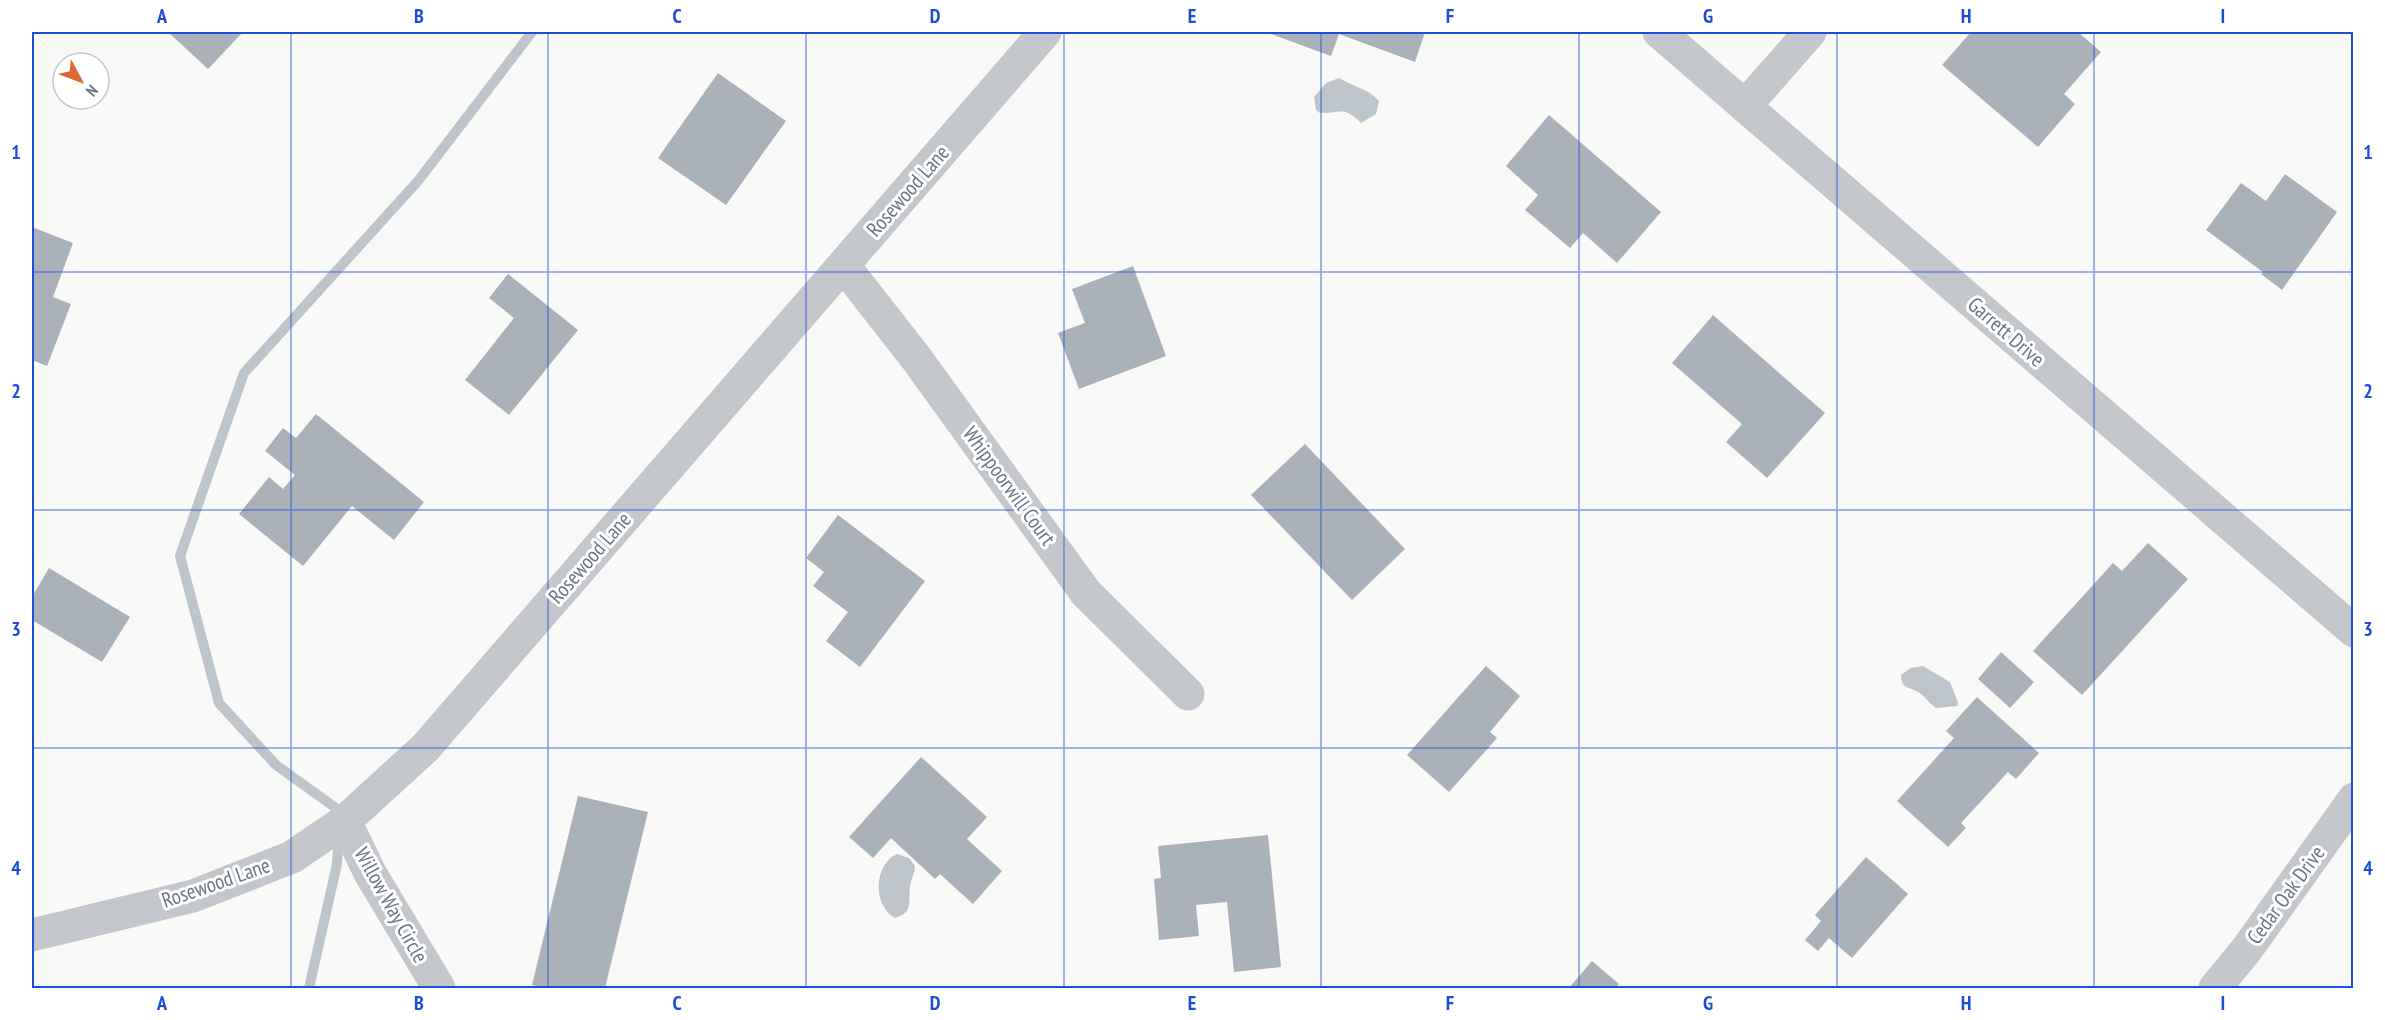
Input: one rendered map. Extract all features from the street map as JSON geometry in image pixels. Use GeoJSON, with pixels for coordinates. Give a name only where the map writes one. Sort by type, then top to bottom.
{"type":"FeatureCollection","features":[{"type":"Feature","properties":{"kind":"street","name":"Rosewood Lane"},"geometry":{"type":"LineString","coordinates":[[32,935],[193,896],[292,857],[335,828],[425,748],[1045,32]]}},
{"type":"Feature","properties":{"kind":"street","name":"Garrett Drive"},"geometry":{"type":"LineString","coordinates":[[1659,32],[2354,631]]}},
{"type":"Feature","properties":{"kind":"street"},"geometry":{"type":"LineString","coordinates":[[1745,106],[1810,32]]}},
{"type":"Feature","properties":{"kind":"street","name":"Whippoorwill Court"},"geometry":{"type":"LineString","coordinates":[[844,266],[916,358],[1086,592],[1188,694]]}},
{"type":"Feature","properties":{"kind":"street","name":"Cedar Oak Drive"},"geometry":{"type":"LineString","coordinates":[[2215,988],[2247,949],[2354,799]]}},
{"type":"Feature","properties":{"kind":"street","name":"Willow Way Circle"},"geometry":{"type":"LineString","coordinates":[[335,828],[370,873],[439,988]]}},
{"type":"Feature","properties":{"kind":"shaded area"},"geometry":{"type":"Polygon","coordinates":[[[1339,78],[1375,97],[1379,101],[1376,114],[1361,123],[1346,112],[1320,113],[1316,110],[1314,97],[1326,83],[1339,78]]]}},
{"type":"Feature","properties":{"kind":"shaded area"},"geometry":{"type":"Polygon","coordinates":[[[1923,666],[1950,682],[1957,706],[1936,708],[1921,694],[1903,684],[1901,675],[1911,668],[1923,666]]]}},
{"type":"Feature","properties":{"kind":"shaded area"},"geometry":{"type":"Polygon","coordinates":[[[897,854],[909,858],[915,866],[908,909],[895,918],[882,904],[879,885],[884,866],[897,854]]]}},
{"type":"Feature","properties":{"kind":"building"},"geometry":{"type":"Polygon","coordinates":[[[168,32],[243,32],[208,69],[168,32]]]}},
{"type":"Feature","properties":{"kind":"building"},"geometry":{"type":"Polygon","coordinates":[[[1272,32],[1425,32],[1415,62],[1339,34],[1331,56],[1271,34],[1272,32]]]}},
{"type":"Feature","properties":{"kind":"building"},"geometry":{"type":"Polygon","coordinates":[[[1971,32],[2078,32],[2101,52],[2064,94],[2075,104],[2038,147],[1942,65],[1971,32]]]}},
{"type":"Feature","properties":{"kind":"building"},"geometry":{"type":"Polygon","coordinates":[[[718,73],[786,121],[726,205],[658,158],[718,73]]]}},
{"type":"Feature","properties":{"kind":"building"},"geometry":{"type":"Polygon","coordinates":[[[1549,115],[1661,212],[1617,263],[1583,233],[1570,248],[1525,210],[1538,195],[1506,166],[1549,115]]]}},
{"type":"Feature","properties":{"kind":"building"},"geometry":{"type":"Polygon","coordinates":[[[2285,174],[2337,212],[2282,290],[2261,274],[2263,272],[2206,230],[2241,183],[2266,201],[2285,174]]]}},
{"type":"Feature","properties":{"kind":"building"},"geometry":{"type":"Polygon","coordinates":[[[32,227],[73,243],[53,297],[71,304],[47,366],[32,360],[32,227]]]}},
{"type":"Feature","properties":{"kind":"building"},"geometry":{"type":"Polygon","coordinates":[[[1133,266],[1166,356],[1079,389],[1058,333],[1085,323],[1072,289],[1133,266]]]}},
{"type":"Feature","properties":{"kind":"building"},"geometry":{"type":"Polygon","coordinates":[[[508,274],[578,330],[509,415],[465,380],[514,318],[489,298],[508,274]]]}},
{"type":"Feature","properties":{"kind":"building"},"geometry":{"type":"Polygon","coordinates":[[[1713,315],[1825,413],[1767,478],[1726,442],[1742,424],[1672,363],[1713,315]]]}},
{"type":"Feature","properties":{"kind":"building"},"geometry":{"type":"Polygon","coordinates":[[[316,414],[424,502],[394,540],[352,506],[303,566],[239,514],[269,477],[283,489],[295,475],[265,451],[283,428],[296,438],[316,414]]]}},
{"type":"Feature","properties":{"kind":"building"},"geometry":{"type":"Polygon","coordinates":[[[1305,444],[1405,549],[1352,600],[1251,495],[1305,444]]]}},
{"type":"Feature","properties":{"kind":"building"},"geometry":{"type":"Polygon","coordinates":[[[838,515],[925,581],[860,667],[826,641],[848,612],[813,586],[824,572],[806,558],[838,515]]]}},
{"type":"Feature","properties":{"kind":"building"},"geometry":{"type":"Polygon","coordinates":[[[2148,543],[2188,579],[2082,695],[2033,651],[2113,563],[2122,571],[2148,543]]]}},
{"type":"Feature","properties":{"kind":"building"},"geometry":{"type":"Polygon","coordinates":[[[49,568],[130,617],[102,662],[32,620],[32,597],[49,568]]]}},
{"type":"Feature","properties":{"kind":"building"},"geometry":{"type":"Polygon","coordinates":[[[2001,652],[2034,682],[2010,708],[1978,679],[2001,652]]]}},
{"type":"Feature","properties":{"kind":"building"},"geometry":{"type":"Polygon","coordinates":[[[1486,666],[1520,696],[1490,732],[1497,738],[1449,792],[1407,755],[1486,666]]]}},
{"type":"Feature","properties":{"kind":"building"},"geometry":{"type":"Polygon","coordinates":[[[1977,697],[2039,753],[2016,779],[2008,772],[1961,823],[1966,828],[1948,847],[1897,801],[1954,738],[1946,731],[1977,697]]]}},
{"type":"Feature","properties":{"kind":"building"},"geometry":{"type":"Polygon","coordinates":[[[921,757],[987,817],[967,839],[1002,871],[973,904],[940,874],[935,879],[891,838],[873,858],[849,837],[921,757]]]}},
{"type":"Feature","properties":{"kind":"building"},"geometry":{"type":"Polygon","coordinates":[[[578,796],[648,812],[605,988],[546,988],[532,985],[578,796]]]}},
{"type":"Feature","properties":{"kind":"building"},"geometry":{"type":"Polygon","coordinates":[[[1268,835],[1281,967],[1234,972],[1227,902],[1196,905],[1199,936],[1159,940],[1154,879],[1161,878],[1158,846],[1268,835]]]}},
{"type":"Feature","properties":{"kind":"building"},"geometry":{"type":"Polygon","coordinates":[[[1866,857],[1908,894],[1852,958],[1829,938],[1818,951],[1805,940],[1821,921],[1815,915],[1866,857]]]}},
{"type":"Feature","properties":{"kind":"building"},"geometry":{"type":"Polygon","coordinates":[[[1592,961],[1619,984],[1615,988],[1569,988],[1592,961]]]}},
{"type":"Feature","properties":{"kind":"waterway"},"geometry":{"type":"LineString","coordinates":[[340,817],[340,811],[276,765],[219,703],[180,556],[244,373],[418,181],[532,32]]}},
{"type":"Feature","properties":{"kind":"waterway"},"geometry":{"type":"LineString","coordinates":[[309,988],[337,864],[339,833]]}}]}
